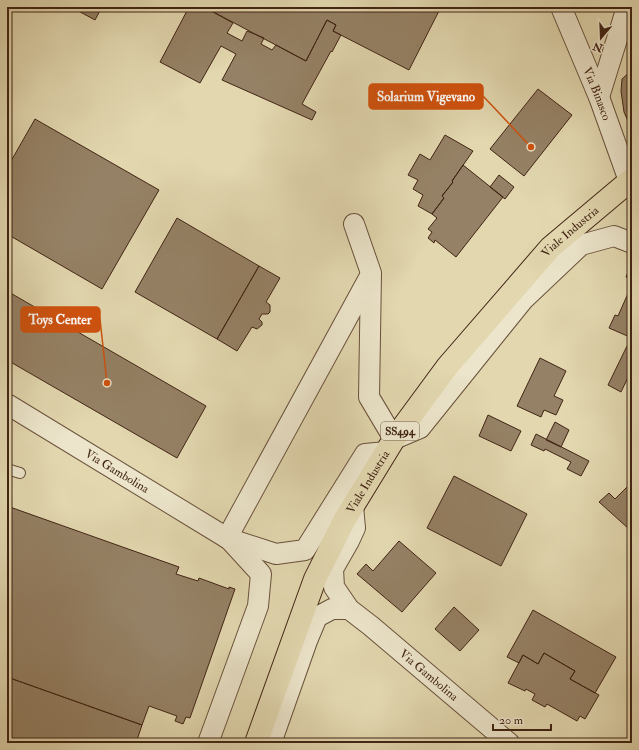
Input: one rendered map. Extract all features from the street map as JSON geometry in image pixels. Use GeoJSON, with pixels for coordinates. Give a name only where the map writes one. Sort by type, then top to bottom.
{"type":"FeatureCollection","features":[{"type":"Feature","properties":{"kind":"main road","name":"Viale Industria"},"geometry":{"type":"LineString","coordinates":[[256,743],[315,580],[345,519],[390,446],[447,367],[550,248],[631,180]]}},
{"type":"Feature","properties":{"kind":"street","name":"Via Binasco"},"geometry":{"type":"LineString","coordinates":[[561,7],[599,97],[631,180]]}},
{"type":"Feature","properties":{"kind":"street"},"geometry":{"type":"LineString","coordinates":[[599,97],[627,7]]}},
{"type":"Feature","properties":{"kind":"street"},"geometry":{"type":"LineString","coordinates":[[354,224],[371,273],[369,397],[390,446]]}},
{"type":"Feature","properties":{"kind":"street"},"geometry":{"type":"LineString","coordinates":[[227,538],[276,554],[305,550],[365,454],[390,446],[420,428],[523,300],[581,245],[614,236],[632,243]]}},
{"type":"Feature","properties":{"kind":"street"},"geometry":{"type":"LineString","coordinates":[[227,538],[371,273]]}},
{"type":"Feature","properties":{"kind":"street","name":"Via Gambolina"},"geometry":{"type":"LineString","coordinates":[[7,404],[227,538]]}},
{"type":"Feature","properties":{"kind":"street","name":"Via Gambolina"},"geometry":{"type":"LineString","coordinates":[[353,506],[355,528],[333,569],[334,587],[349,609],[508,743]]}},
{"type":"Feature","properties":{"kind":"street"},"geometry":{"type":"LineString","coordinates":[[208,743],[258,606],[261,574],[227,538]]}},
{"type":"Feature","properties":{"kind":"street"},"geometry":{"type":"LineString","coordinates":[[271,743],[317,617],[332,609],[349,609]]}},
{"type":"Feature","properties":{"kind":"lane"},"geometry":{"type":"LineString","coordinates":[[7,468],[20,473]]}},
{"type":"Feature","properties":{"kind":"building"},"geometry":{"type":"Polygon","coordinates":[[[71,7],[102,7],[95,20],[71,7]]]}},
{"type":"Feature","properties":{"kind":"building"},"geometry":{"type":"Polygon","coordinates":[[[189,7],[204,7],[233,23],[227,33],[242,41],[247,31],[264,38],[261,44],[272,50],[276,45],[306,61],[327,20],[336,25],[333,31],[341,35],[302,104],[316,112],[312,120],[222,80],[236,54],[221,46],[200,83],[160,62],[189,7]]]}},
{"type":"Feature","properties":{"kind":"building"},"geometry":{"type":"Polygon","coordinates":[[[204,7],[441,7],[409,70],[333,31],[336,25],[327,20],[306,61],[204,7]]]}},
{"type":"Feature","properties":{"kind":"building"},"geometry":{"type":"Polygon","coordinates":[[[632,70],[631,128],[624,112],[621,91],[622,79],[632,70]]]}},
{"type":"Feature","properties":{"kind":"building"},"geometry":{"type":"Polygon","coordinates":[[[538,89],[572,115],[524,176],[490,149],[538,89]]]}},
{"type":"Feature","properties":{"kind":"building"},"geometry":{"type":"Polygon","coordinates":[[[35,119],[159,190],[102,289],[7,234],[7,168],[35,119]]]}},
{"type":"Feature","properties":{"kind":"building"},"geometry":{"type":"Polygon","coordinates":[[[445,135],[473,151],[442,196],[444,198],[432,214],[418,206],[423,195],[413,189],[418,180],[408,175],[420,154],[430,160],[445,135]]]}},
{"type":"Feature","properties":{"kind":"building"},"geometry":{"type":"Polygon","coordinates":[[[463,165],[503,197],[456,257],[435,240],[434,243],[428,238],[432,232],[428,229],[437,218],[432,214],[444,198],[442,196],[453,182],[452,181],[463,165]]]}},
{"type":"Feature","properties":{"kind":"building"},"geometry":{"type":"Polygon","coordinates":[[[499,175],[514,187],[505,199],[490,187],[499,175]]]}},
{"type":"Feature","properties":{"kind":"building"},"geometry":{"type":"Polygon","coordinates":[[[177,218],[259,266],[217,339],[135,292],[177,218]]]}},
{"type":"Feature","properties":{"kind":"building"},"geometry":{"type":"Polygon","coordinates":[[[631,265],[632,266],[632,280],[626,277],[631,265]]]}},
{"type":"Feature","properties":{"kind":"building"},"geometry":{"type":"Polygon","coordinates":[[[259,266],[280,278],[266,302],[270,305],[270,312],[268,314],[262,314],[259,319],[262,322],[262,325],[257,329],[252,327],[237,351],[217,339],[259,266]]]}},
{"type":"Feature","properties":{"kind":"building"},"geometry":{"type":"Polygon","coordinates":[[[630,289],[632,290],[632,338],[609,328],[615,315],[618,316],[630,289]]]}},
{"type":"Feature","properties":{"kind":"building"},"geometry":{"type":"Polygon","coordinates":[[[7,291],[206,406],[177,458],[7,360],[7,291]]]}},
{"type":"Feature","properties":{"kind":"building"},"geometry":{"type":"Polygon","coordinates":[[[627,346],[632,348],[632,369],[621,392],[608,385],[627,346]]]}},
{"type":"Feature","properties":{"kind":"building"},"geometry":{"type":"Polygon","coordinates":[[[540,358],[566,371],[554,396],[563,400],[556,415],[544,410],[541,417],[517,406],[540,358]]]}},
{"type":"Feature","properties":{"kind":"building"},"geometry":{"type":"Polygon","coordinates":[[[488,415],[521,431],[511,451],[479,436],[488,415]]]}},
{"type":"Feature","properties":{"kind":"building"},"geometry":{"type":"Polygon","coordinates":[[[555,422],[569,430],[561,447],[546,440],[555,422]]]}},
{"type":"Feature","properties":{"kind":"building"},"geometry":{"type":"Polygon","coordinates":[[[536,434],[589,461],[581,476],[567,469],[571,462],[545,449],[544,451],[531,445],[536,434]]]}},
{"type":"Feature","properties":{"kind":"building"},"geometry":{"type":"Polygon","coordinates":[[[454,476],[527,514],[501,566],[427,528],[454,476]]]}},
{"type":"Feature","properties":{"kind":"building"},"geometry":{"type":"Polygon","coordinates":[[[632,482],[632,526],[629,529],[599,502],[609,493],[615,499],[632,482]]]}},
{"type":"Feature","properties":{"kind":"building"},"geometry":{"type":"Polygon","coordinates":[[[7,506],[179,567],[176,574],[198,581],[199,578],[229,589],[229,587],[235,589],[190,718],[186,717],[183,724],[175,721],[177,716],[149,706],[142,725],[7,677],[7,506]]]}},
{"type":"Feature","properties":{"kind":"building"},"geometry":{"type":"Polygon","coordinates":[[[399,541],[436,573],[402,612],[357,574],[366,564],[373,571],[399,541]]]}},
{"type":"Feature","properties":{"kind":"building"},"geometry":{"type":"Polygon","coordinates":[[[454,607],[479,630],[460,651],[435,629],[454,607]]]}},
{"type":"Feature","properties":{"kind":"building"},"geometry":{"type":"Polygon","coordinates":[[[533,610],[616,657],[595,693],[570,679],[575,671],[544,653],[538,664],[523,655],[519,663],[507,657],[533,610]]]}},
{"type":"Feature","properties":{"kind":"building"},"geometry":{"type":"Polygon","coordinates":[[[544,653],[575,671],[570,679],[599,695],[585,719],[580,716],[577,721],[547,704],[545,707],[532,700],[535,694],[526,689],[525,691],[508,683],[523,655],[538,664],[544,653]]]}},
{"type":"Feature","properties":{"kind":"building"},"geometry":{"type":"Polygon","coordinates":[[[7,677],[142,725],[136,743],[7,743],[7,677]]]}},
{"type":"Feature","properties":{"kind":"place","name":"Solarium Vigevano"},"geometry":{"type":"Point","coordinates":[531,147]}},
{"type":"Feature","properties":{"kind":"place","name":"Toys Center"},"geometry":{"type":"Point","coordinates":[107,383]}}]}
